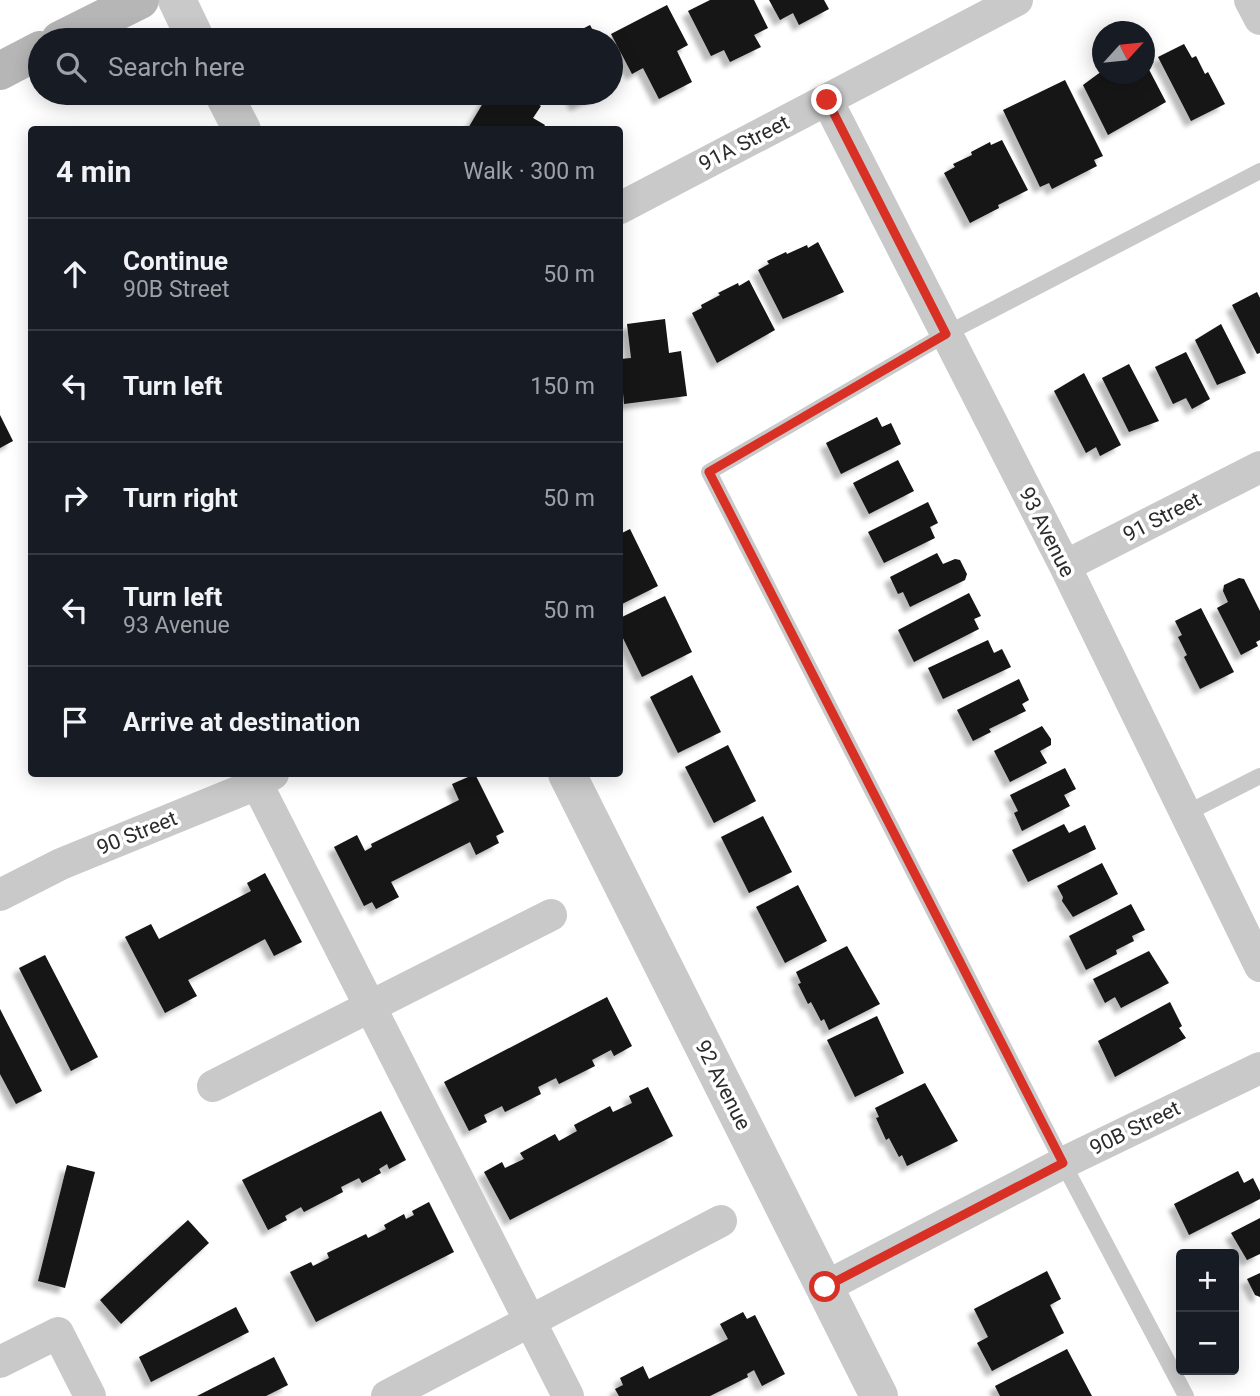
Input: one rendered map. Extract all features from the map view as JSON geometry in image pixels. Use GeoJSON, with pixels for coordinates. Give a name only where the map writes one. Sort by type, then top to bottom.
{"type":"FeatureCollection","features":[{"type":"Feature","properties":{"kind":"main road"},"geometry":{"type":"LineString","coordinates":[[84,28],[140,0]]}},
{"type":"Feature","properties":{"kind":"main road"},"geometry":{"type":"LineString","coordinates":[[0,71],[28,56]]}},
{"type":"Feature","properties":{"kind":"street"},"geometry":{"type":"LineString","coordinates":[[177,0],[190,28]]}},
{"type":"Feature","properties":{"kind":"street","name":"91A Street"},"geometry":{"type":"LineString","coordinates":[[623,206],[1017,0]]}},
{"type":"Feature","properties":{"kind":"street"},"geometry":{"type":"LineString","coordinates":[[1250,0],[1260,19]]}},
{"type":"Feature","properties":{"kind":"street","name":"93 Avenue"},"geometry":{"type":"LineString","coordinates":[[827,100],[1065,566],[1260,967]]}},
{"type":"Feature","properties":{"kind":"street"},"geometry":{"type":"LineString","coordinates":[[229,105],[240,126]]}},
{"type":"Feature","properties":{"kind":"street","name":"91 Street"},"geometry":{"type":"LineString","coordinates":[[1065,566],[1260,467]]}},
{"type":"Feature","properties":{"kind":"street","name":"92 Avenue"},"geometry":{"type":"LineString","coordinates":[[568,777],[879,1396]]}},
{"type":"Feature","properties":{"kind":"street"},"geometry":{"type":"LineString","coordinates":[[266,779],[370,1007],[568,1396]]}},
{"type":"Feature","properties":{"kind":"street","name":"90 Street"},"geometry":{"type":"LineString","coordinates":[[0,895],[61,864],[266,779]]}},
{"type":"Feature","properties":{"kind":"street"},"geometry":{"type":"LineString","coordinates":[[213,1086],[551,915]]}},
{"type":"Feature","properties":{"kind":"street","name":"90B Street"},"geometry":{"type":"LineString","coordinates":[[825,1287],[1063,1163],[1260,1068]]}},
{"type":"Feature","properties":{"kind":"street"},"geometry":{"type":"LineString","coordinates":[[387,1396],[721,1221]]}},
{"type":"Feature","properties":{"kind":"street"},"geometry":{"type":"LineString","coordinates":[[0,1362],[58,1334],[90,1396]]}},
{"type":"Feature","properties":{"kind":"lane"},"geometry":{"type":"LineString","coordinates":[[1186,1396],[1063,1163],[709,472],[946,334],[1260,171]]}},
{"type":"Feature","properties":{"kind":"lane"},"geometry":{"type":"LineString","coordinates":[[1185,814],[1260,776]]}},
{"type":"Feature","properties":{"kind":"building"},"geometry":{"type":"Polygon","coordinates":[[[710,0],[754,0],[768,28],[754,35],[761,47],[730,62],[724,50],[711,56],[688,11],[710,0]]]}},
{"type":"Feature","properties":{"kind":"building"},"geometry":{"type":"Polygon","coordinates":[[[769,0],[824,0],[829,9],[799,25],[793,13],[780,20],[769,0]]]}},
{"type":"Feature","properties":{"kind":"building"},"geometry":{"type":"Polygon","coordinates":[[[667,5],[688,45],[677,51],[692,82],[659,99],[643,68],[632,74],[623,57],[623,28],[667,5]]]}},
{"type":"Feature","properties":{"kind":"building"},"geometry":{"type":"Polygon","coordinates":[[[1184,44],[1192,58],[1196,56],[1205,74],[1208,72],[1225,104],[1191,121],[1158,57],[1184,44]]]}},
{"type":"Feature","properties":{"kind":"building"},"geometry":{"type":"Polygon","coordinates":[[[1092,78],[1092,84],[1155,84],[1155,81],[1166,102],[1108,135],[1083,85],[1092,78]]]}},
{"type":"Feature","properties":{"kind":"building"},"geometry":{"type":"Polygon","coordinates":[[[1065,80],[1103,156],[1094,160],[1097,166],[1052,189],[1049,183],[1040,187],[1003,110],[1065,80]]]}},
{"type":"Feature","properties":{"kind":"building"},"geometry":{"type":"Polygon","coordinates":[[[482,105],[539,105],[533,118],[545,125],[544,126],[469,126],[482,105]]]}},
{"type":"Feature","properties":{"kind":"building"},"geometry":{"type":"Polygon","coordinates":[[[1002,140],[1028,190],[970,223],[944,173],[955,167],[953,164],[972,155],[971,152],[990,142],[991,145],[1002,140]]]}},
{"type":"Feature","properties":{"kind":"building"},"geometry":{"type":"Polygon","coordinates":[[[818,242],[844,292],[783,319],[758,270],[769,264],[767,261],[786,252],[787,254],[807,245],[808,248],[818,242]]]}},
{"type":"Feature","properties":{"kind":"building"},"geometry":{"type":"Polygon","coordinates":[[[749,280],[775,330],[717,363],[692,313],[720,295],[718,293],[749,280]]]}},
{"type":"Feature","properties":{"kind":"building"},"geometry":{"type":"Polygon","coordinates":[[[1257,292],[1260,298],[1260,353],[1257,354],[1232,305],[1257,292]]]}},
{"type":"Feature","properties":{"kind":"building"},"geometry":{"type":"Polygon","coordinates":[[[665,319],[669,353],[681,351],[687,396],[624,404],[623,359],[631,358],[627,324],[665,319]]]}},
{"type":"Feature","properties":{"kind":"building"},"geometry":{"type":"Polygon","coordinates":[[[1221,324],[1246,373],[1217,385],[1195,340],[1221,324]]]}},
{"type":"Feature","properties":{"kind":"building"},"geometry":{"type":"Polygon","coordinates":[[[1186,352],[1210,399],[1192,409],[1186,398],[1173,404],[1155,367],[1186,352]]]}},
{"type":"Feature","properties":{"kind":"building"},"geometry":{"type":"Polygon","coordinates":[[[1129,364],[1159,421],[1129,432],[1102,378],[1129,364]]]}},
{"type":"Feature","properties":{"kind":"building"},"geometry":{"type":"Polygon","coordinates":[[[1084,373],[1121,445],[1100,456],[1096,447],[1086,453],[1054,391],[1084,373]]]}},
{"type":"Feature","properties":{"kind":"building"},"geometry":{"type":"Polygon","coordinates":[[[0,415],[13,441],[0,448],[0,415]]]}},
{"type":"Feature","properties":{"kind":"building"},"geometry":{"type":"Polygon","coordinates":[[[877,417],[882,427],[891,423],[901,444],[841,474],[826,443],[877,417]]]}},
{"type":"Feature","properties":{"kind":"building"},"geometry":{"type":"Polygon","coordinates":[[[898,460],[914,491],[869,514],[853,483],[898,460]]]}},
{"type":"Feature","properties":{"kind":"building"},"geometry":{"type":"Polygon","coordinates":[[[928,502],[938,523],[930,527],[935,538],[884,563],[868,532],[928,502]]]}},
{"type":"Feature","properties":{"kind":"building"},"geometry":{"type":"Polygon","coordinates":[[[630,529],[658,586],[623,604],[623,532],[630,529]]]}},
{"type":"Feature","properties":{"kind":"building"},"geometry":{"type":"Polygon","coordinates":[[[937,553],[943,564],[955,559],[960,560],[967,574],[965,580],[910,607],[903,592],[898,594],[890,577],[937,553]]]}},
{"type":"Feature","properties":{"kind":"building"},"geometry":{"type":"Polygon","coordinates":[[[1239,578],[1244,579],[1260,611],[1260,640],[1256,642],[1258,646],[1241,655],[1217,608],[1228,602],[1223,591],[1224,585],[1239,578]]]}},
{"type":"Feature","properties":{"kind":"building"},"geometry":{"type":"Polygon","coordinates":[[[969,593],[981,616],[974,619],[979,629],[914,662],[898,630],[969,593]]]}},
{"type":"Feature","properties":{"kind":"building"},"geometry":{"type":"Polygon","coordinates":[[[665,596],[692,652],[642,677],[623,638],[623,617],[665,596]]]}},
{"type":"Feature","properties":{"kind":"building"},"geometry":{"type":"Polygon","coordinates":[[[1201,608],[1234,672],[1200,689],[1184,657],[1187,655],[1178,637],[1182,635],[1175,621],[1201,608]]]}},
{"type":"Feature","properties":{"kind":"building"},"geometry":{"type":"Polygon","coordinates":[[[988,640],[994,653],[1002,649],[1011,667],[943,699],[928,668],[988,640]]]}},
{"type":"Feature","properties":{"kind":"building"},"geometry":{"type":"Polygon","coordinates":[[[692,675],[721,732],[678,753],[650,697],[692,675]]]}},
{"type":"Feature","properties":{"kind":"building"},"geometry":{"type":"Polygon","coordinates":[[[1019,679],[1029,700],[1022,704],[1026,711],[989,729],[991,732],[973,741],[957,710],[1019,679]]]}},
{"type":"Feature","properties":{"kind":"building"},"geometry":{"type":"Polygon","coordinates":[[[1042,726],[1051,739],[1051,745],[1040,751],[1047,763],[1010,782],[994,751],[1042,726]]]}},
{"type":"Feature","properties":{"kind":"building"},"geometry":{"type":"Polygon","coordinates":[[[728,745],[756,801],[714,823],[685,767],[728,745]]]}},
{"type":"Feature","properties":{"kind":"building"},"geometry":{"type":"Polygon","coordinates":[[[1065,768],[1076,789],[1064,795],[1070,806],[1022,831],[1014,813],[1018,811],[1010,795],[1065,768]]]}},
{"type":"Feature","properties":{"kind":"building"},"geometry":{"type":"Polygon","coordinates":[[[468,777],[476,777],[504,832],[496,836],[499,843],[476,855],[470,842],[391,882],[399,897],[376,909],[372,902],[364,906],[334,847],[357,835],[365,851],[372,847],[371,844],[459,800],[452,784],[468,777]]]}},
{"type":"Feature","properties":{"kind":"building"},"geometry":{"type":"Polygon","coordinates":[[[763,816],[792,872],[749,893],[721,837],[763,816]]]}},
{"type":"Feature","properties":{"kind":"building"},"geometry":{"type":"Polygon","coordinates":[[[1064,824],[1069,833],[1085,825],[1096,849],[1028,882],[1012,850],[1064,824]]]}},
{"type":"Feature","properties":{"kind":"building"},"geometry":{"type":"Polygon","coordinates":[[[1102,863],[1118,894],[1073,917],[1062,901],[1063,897],[1057,886],[1102,863]]]}},
{"type":"Feature","properties":{"kind":"building"},"geometry":{"type":"Polygon","coordinates":[[[265,873],[302,942],[274,956],[265,939],[188,980],[197,996],[165,1013],[125,937],[151,924],[159,939],[251,891],[247,883],[265,873]]]}},
{"type":"Feature","properties":{"kind":"building"},"geometry":{"type":"Polygon","coordinates":[[[798,885],[827,941],[785,963],[756,907],[798,885]]]}},
{"type":"Feature","properties":{"kind":"building"},"geometry":{"type":"Polygon","coordinates":[[[1131,904],[1145,930],[1132,936],[1134,941],[1116,950],[1117,954],[1086,970],[1069,936],[1131,904]]]}},
{"type":"Feature","properties":{"kind":"building"},"geometry":{"type":"Polygon","coordinates":[[[847,946],[880,1004],[829,1030],[811,1002],[808,1004],[798,984],[801,983],[796,972],[847,946]]]}},
{"type":"Feature","properties":{"kind":"building"},"geometry":{"type":"Polygon","coordinates":[[[1149,951],[1169,983],[1121,1008],[1115,997],[1105,1003],[1093,979],[1149,951]]]}},
{"type":"Feature","properties":{"kind":"building"},"geometry":{"type":"Polygon","coordinates":[[[45,955],[98,1057],[71,1071],[19,968],[45,955]]]}},
{"type":"Feature","properties":{"kind":"building"},"geometry":{"type":"Polygon","coordinates":[[[607,997],[632,1046],[614,1056],[611,1050],[592,1060],[595,1066],[559,1084],[556,1078],[538,1087],[541,1094],[505,1112],[502,1106],[484,1115],[487,1122],[469,1131],[444,1082],[607,997]]]}},
{"type":"Feature","properties":{"kind":"building"},"geometry":{"type":"Polygon","coordinates":[[[1170,1002],[1182,1026],[1179,1028],[1186,1038],[1115,1077],[1098,1041],[1170,1002]]]}},
{"type":"Feature","properties":{"kind":"building"},"geometry":{"type":"Polygon","coordinates":[[[0,1009],[42,1091],[16,1104],[0,1074],[0,1009]]]}},
{"type":"Feature","properties":{"kind":"building"},"geometry":{"type":"Polygon","coordinates":[[[877,1016],[904,1073],[855,1097],[827,1040],[877,1016]]]}},
{"type":"Feature","properties":{"kind":"building"},"geometry":{"type":"Polygon","coordinates":[[[925,1083],[958,1141],[907,1166],[889,1138],[886,1140],[876,1118],[879,1117],[875,1108],[925,1083]]]}},
{"type":"Feature","properties":{"kind":"building"},"geometry":{"type":"Polygon","coordinates":[[[648,1087],[673,1136],[510,1220],[484,1172],[502,1162],[505,1168],[524,1159],[520,1153],[555,1134],[559,1141],[577,1131],[574,1125],[610,1106],[613,1112],[632,1103],[629,1096],[648,1087]]]}},
{"type":"Feature","properties":{"kind":"building"},"geometry":{"type":"Polygon","coordinates":[[[381,1111],[406,1160],[389,1169],[387,1164],[379,1169],[381,1173],[362,1183],[359,1178],[341,1187],[343,1192],[304,1212],[301,1207],[285,1216],[287,1220],[268,1230],[242,1180],[381,1111]]]}},
{"type":"Feature","properties":{"kind":"building"},"geometry":{"type":"Polygon","coordinates":[[[67,1165],[95,1172],[65,1288],[38,1281],[67,1165]]]}},
{"type":"Feature","properties":{"kind":"building"},"geometry":{"type":"Polygon","coordinates":[[[1238,1171],[1244,1183],[1253,1178],[1260,1192],[1260,1199],[1189,1235],[1174,1204],[1238,1171]]]}},
{"type":"Feature","properties":{"kind":"building"},"geometry":{"type":"Polygon","coordinates":[[[429,1202],[454,1252],[316,1322],[290,1272],[311,1262],[313,1266],[329,1258],[327,1253],[366,1234],[368,1238],[386,1229],[384,1225],[404,1214],[406,1219],[414,1215],[412,1211],[429,1202]]]}},
{"type":"Feature","properties":{"kind":"building"},"geometry":{"type":"Polygon","coordinates":[[[1260,1218],[1260,1254],[1247,1260],[1231,1233],[1260,1218]]]}},
{"type":"Feature","properties":{"kind":"building"},"geometry":{"type":"Polygon","coordinates":[[[188,1220],[209,1243],[121,1324],[100,1300],[188,1220]]]}},
{"type":"Feature","properties":{"kind":"building"},"geometry":{"type":"Polygon","coordinates":[[[1047,1271],[1061,1299],[1050,1305],[1064,1333],[992,1371],[977,1343],[988,1337],[974,1309],[1047,1271]]]}},
{"type":"Feature","properties":{"kind":"building"},"geometry":{"type":"Polygon","coordinates":[[[1260,1273],[1260,1297],[1255,1295],[1247,1279],[1260,1273]]]}},
{"type":"Feature","properties":{"kind":"building"},"geometry":{"type":"Polygon","coordinates":[[[236,1307],[249,1332],[151,1382],[139,1357],[236,1307]]]}},
{"type":"Feature","properties":{"kind":"building"},"geometry":{"type":"Polygon","coordinates":[[[743,1312],[747,1319],[755,1315],[785,1374],[762,1386],[754,1370],[747,1374],[748,1377],[710,1396],[619,1396],[615,1389],[623,1385],[620,1378],[643,1366],[649,1379],[728,1339],[720,1324],[743,1312]]]}},
{"type":"Feature","properties":{"kind":"building"},"geometry":{"type":"Polygon","coordinates":[[[1067,1349],[1092,1396],[1000,1396],[995,1386],[1067,1349]]]}},
{"type":"Feature","properties":{"kind":"building"},"geometry":{"type":"Polygon","coordinates":[[[274,1357],[288,1385],[266,1396],[197,1396],[274,1357]]]}},
{"type":"Feature","properties":{"kind":"route"},"geometry":{"type":"LineString","coordinates":[[825,1287],[1063,1163],[709,472],[946,334],[827,100]]}}]}
